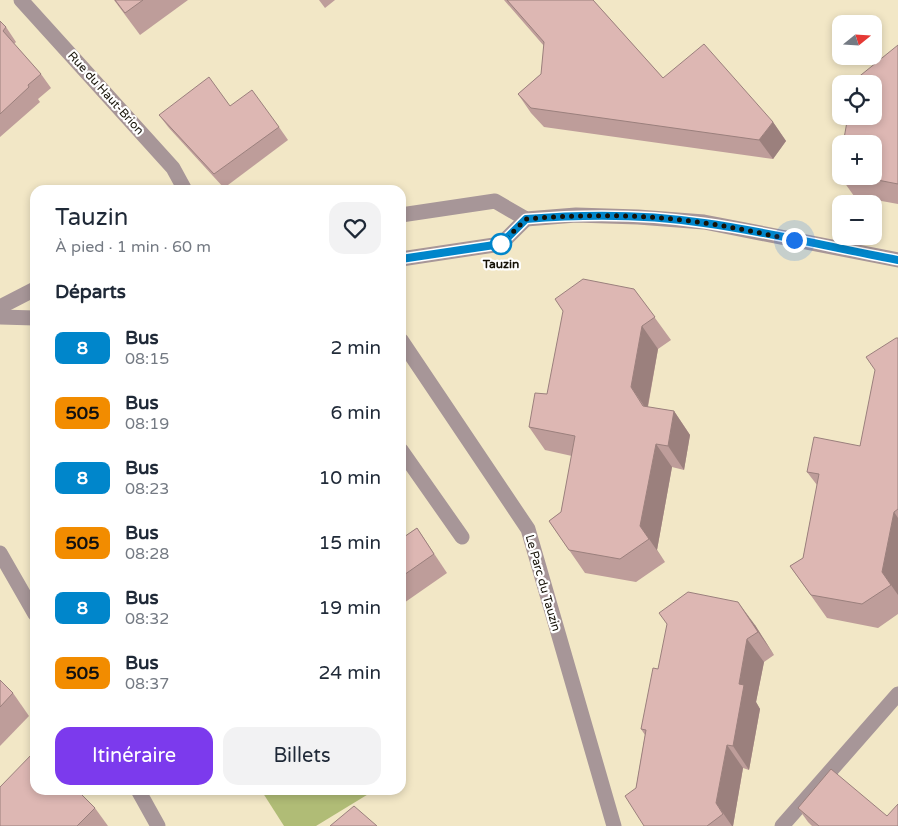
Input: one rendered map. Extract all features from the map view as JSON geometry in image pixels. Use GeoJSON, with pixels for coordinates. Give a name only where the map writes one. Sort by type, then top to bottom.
{"type":"FeatureCollection","features":[{"type":"Feature","properties":{"kind":"street","name":"Rue du Haut-Brion"},"geometry":{"type":"LineString","coordinates":[[21,0],[173,168],[182,185]]}},
{"type":"Feature","properties":{"kind":"street"},"geometry":{"type":"LineString","coordinates":[[406,214],[495,201],[526,219],[576,215],[704,222],[898,260]]}},
{"type":"Feature","properties":{"kind":"street"},"geometry":{"type":"LineString","coordinates":[[406,258],[501,244],[526,219]]}},
{"type":"Feature","properties":{"kind":"street"},"geometry":{"type":"LineString","coordinates":[[0,307],[30,292]]}},
{"type":"Feature","properties":{"kind":"street"},"geometry":{"type":"LineString","coordinates":[[0,317],[30,318]]}},
{"type":"Feature","properties":{"kind":"street","name":"Le Parc du Tauzin"},"geometry":{"type":"LineString","coordinates":[[406,347],[528,529],[614,826]]}},
{"type":"Feature","properties":{"kind":"street"},"geometry":{"type":"LineString","coordinates":[[406,457],[462,537]]}},
{"type":"Feature","properties":{"kind":"street"},"geometry":{"type":"LineString","coordinates":[[0,553],[30,605]]}},
{"type":"Feature","properties":{"kind":"street"},"geometry":{"type":"LineString","coordinates":[[782,826],[898,694]]}},
{"type":"Feature","properties":{"kind":"street"},"geometry":{"type":"LineString","coordinates":[[141,795],[158,826]]}},
{"type":"Feature","properties":{"kind":"green space"},"geometry":{"type":"Polygon","coordinates":[[[264,795],[367,795],[316,826],[284,826],[264,795]]]}},
{"type":"Feature","properties":{"kind":"building"},"geometry":{"type":"Polygon","coordinates":[[[115,0],[143,0],[125,13],[115,0]]]}},
{"type":"Feature","properties":{"kind":"building"},"geometry":{"type":"Polygon","coordinates":[[[507,0],[593,0],[663,78],[704,44],[773,122],[759,140],[531,108],[518,94],[541,74],[544,42],[507,0]]]}},
{"type":"Feature","properties":{"kind":"building"},"geometry":{"type":"Polygon","coordinates":[[[0,21],[6,27],[3,31],[41,74],[0,114],[0,21]]]}},
{"type":"Feature","properties":{"kind":"building"},"geometry":{"type":"Polygon","coordinates":[[[898,45],[898,184],[882,181],[882,135],[845,135],[846,125],[882,125],[882,75],[861,75],[873,65],[882,65],[882,58],[898,45]]]}},
{"type":"Feature","properties":{"kind":"building"},"geometry":{"type":"Polygon","coordinates":[[[209,77],[230,106],[252,90],[279,127],[214,174],[159,115],[209,77]]]}},
{"type":"Feature","properties":{"kind":"building"},"geometry":{"type":"Polygon","coordinates":[[[583,279],[634,289],[655,317],[642,326],[631,387],[643,406],[674,411],[668,446],[656,444],[640,526],[649,539],[620,559],[569,550],[549,521],[561,512],[575,436],[529,427],[535,393],[547,394],[563,311],[555,299],[583,279]]]}},
{"type":"Feature","properties":{"kind":"building"},"geometry":{"type":"Polygon","coordinates":[[[898,338],[898,509],[894,512],[882,572],[891,585],[862,604],[811,595],[790,566],[803,558],[819,474],[807,472],[814,437],[860,446],[875,370],[866,357],[898,338]]]}},
{"type":"Feature","properties":{"kind":"building"},"geometry":{"type":"Polygon","coordinates":[[[417,528],[434,554],[406,574],[406,536],[417,528]]]}},
{"type":"Feature","properties":{"kind":"building"},"geometry":{"type":"Polygon","coordinates":[[[688,592],[738,602],[758,632],[747,639],[739,684],[744,685],[733,746],[727,745],[716,803],[723,814],[707,826],[644,826],[625,796],[636,788],[646,730],[641,729],[653,668],[658,669],[667,624],[659,613],[688,592]]]}},
{"type":"Feature","properties":{"kind":"building"},"geometry":{"type":"Polygon","coordinates":[[[0,680],[13,693],[0,707],[0,680]]]}},
{"type":"Feature","properties":{"kind":"building"},"geometry":{"type":"Polygon","coordinates":[[[30,756],[30,795],[82,795],[95,808],[77,826],[0,826],[0,787],[30,756]]]}},
{"type":"Feature","properties":{"kind":"building"},"geometry":{"type":"Polygon","coordinates":[[[831,769],[887,816],[898,804],[898,826],[819,826],[798,808],[831,769]]]}},
{"type":"Feature","properties":{"kind":"building"},"geometry":{"type":"Polygon","coordinates":[[[354,806],[377,826],[330,826],[354,806]]]}},
{"type":"Feature","properties":{"kind":"bus line","name":"8"},"geometry":{"type":"LineString","coordinates":[[406,258],[501,244],[526,219],[576,215],[704,222],[898,260]]}},
{"type":"Feature","properties":{"kind":"place","name":"Tauzin"},"geometry":{"type":"Point","coordinates":[501,244]}},
{"type":"Feature","properties":{"kind":"route"},"geometry":{"type":"LineString","coordinates":[[501,244],[526,219],[576,215],[704,222],[794,240]]}}]}
